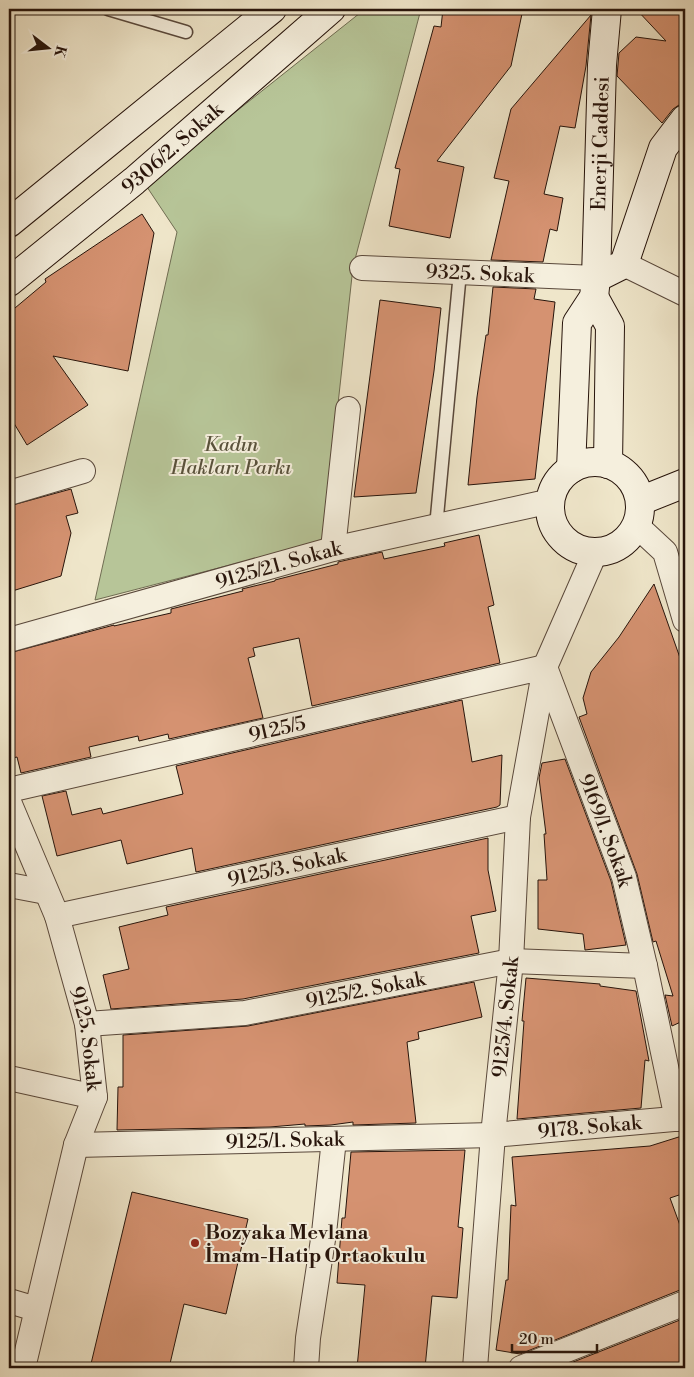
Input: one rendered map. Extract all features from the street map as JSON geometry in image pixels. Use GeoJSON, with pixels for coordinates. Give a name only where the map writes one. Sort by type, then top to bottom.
{"type":"FeatureCollection","features":[{"type":"Feature","properties":{"kind":"main road"},"geometry":{"type":"LineString","coordinates":[[9,223],[272,9]]}},
{"type":"Feature","properties":{"kind":"main road","name":"9306/2. Sokak"},"geometry":{"type":"LineString","coordinates":[[9,282],[134,181],[331,9]]}},
{"type":"Feature","properties":{"kind":"main road","name":"Enerji Caddesi"},"geometry":{"type":"LineString","coordinates":[[595,287],[602,65],[607,9]]}},
{"type":"Feature","properties":{"kind":"main road"},"geometry":{"type":"LineString","coordinates":[[571,469],[578,323],[595,287],[624,264],[663,148],[685,120]]}},
{"type":"Feature","properties":{"kind":"main road"},"geometry":{"type":"LineString","coordinates":[[595,287],[610,326],[608,464]]}},
{"type":"Feature","properties":{"kind":"main road"},"geometry":{"type":"LineString","coordinates":[[596,462],[608,464],[630,478],[636,489],[638,514],[630,537],[620,546],[608,551],[595,553],[577,548],[561,537],[554,526],[551,514],[551,501],[561,478],[571,469],[583,464],[596,462]]}},
{"type":"Feature","properties":{"kind":"main road"},"geometry":{"type":"LineString","coordinates":[[638,514],[685,483]]}},
{"type":"Feature","properties":{"kind":"street"},"geometry":{"type":"LineString","coordinates":[[624,264],[685,294]]}},
{"type":"Feature","properties":{"kind":"street","name":"9325. Sokak"},"geometry":{"type":"LineString","coordinates":[[362,268],[460,272],[595,287]]}},
{"type":"Feature","properties":{"kind":"street"},"geometry":{"type":"LineString","coordinates":[[333,549],[348,408]]}},
{"type":"Feature","properties":{"kind":"street"},"geometry":{"type":"LineString","coordinates":[[9,493],[83,471]]}},
{"type":"Feature","properties":{"kind":"street","name":"9125/21. Sokak"},"geometry":{"type":"LineString","coordinates":[[9,640],[333,549],[551,501]]}},
{"type":"Feature","properties":{"kind":"street"},"geometry":{"type":"LineString","coordinates":[[638,514],[665,552],[685,620]]}},
{"type":"Feature","properties":{"kind":"street"},"geometry":{"type":"LineString","coordinates":[[545,667],[595,553]]}},
{"type":"Feature","properties":{"kind":"street","name":"9125/5"},"geometry":{"type":"LineString","coordinates":[[9,790],[545,667]]}},
{"type":"Feature","properties":{"kind":"street","name":"9125/4. Sokak"},"geometry":{"type":"LineString","coordinates":[[475,1368],[493,1135],[511,961],[518,817],[545,667]]}},
{"type":"Feature","properties":{"kind":"street","name":"9169/1. Sokak"},"geometry":{"type":"LineString","coordinates":[[545,667],[624,878],[681,1119]]}},
{"type":"Feature","properties":{"kind":"street","name":"9125. Sokak"},"geometry":{"type":"LineString","coordinates":[[9,802],[56,916],[87,1024],[95,1096],[76,1145],[23,1368]]}},
{"type":"Feature","properties":{"kind":"street","name":"9125/3. Sokak"},"geometry":{"type":"LineString","coordinates":[[56,916],[518,817]]}},
{"type":"Feature","properties":{"kind":"street"},"geometry":{"type":"LineString","coordinates":[[9,885],[46,892]]}},
{"type":"Feature","properties":{"kind":"street","name":"9125/2. Sokak"},"geometry":{"type":"LineString","coordinates":[[87,1024],[245,1013],[511,961],[645,966]]}},
{"type":"Feature","properties":{"kind":"street"},"geometry":{"type":"LineString","coordinates":[[9,1078],[95,1096]]}},
{"type":"Feature","properties":{"kind":"street","name":"9178. Sokak"},"geometry":{"type":"LineString","coordinates":[[493,1135],[681,1119]]}},
{"type":"Feature","properties":{"kind":"street","name":"9125/1. Sokak"},"geometry":{"type":"LineString","coordinates":[[76,1145],[493,1135]]}},
{"type":"Feature","properties":{"kind":"street"},"geometry":{"type":"LineString","coordinates":[[306,1368],[308,1338],[324,1233],[334,1139]]}},
{"type":"Feature","properties":{"kind":"street"},"geometry":{"type":"LineString","coordinates":[[9,1301],[36,1309]]}},
{"type":"Feature","properties":{"kind":"street"},"geometry":{"type":"LineString","coordinates":[[521,1368],[685,1303]]}},
{"type":"Feature","properties":{"kind":"lane"},"geometry":{"type":"LineString","coordinates":[[108,9],[186,32]]}},
{"type":"Feature","properties":{"kind":"lane"},"geometry":{"type":"LineString","coordinates":[[436,527],[460,272]]}},
{"type":"Feature","properties":{"kind":"green space","name":"Kadın Hakları Parkı"},"geometry":{"type":"Polygon","coordinates":[[[365,9],[421,9],[353,267],[323,541],[95,600],[177,232],[145,184],[365,9]]]}},
{"type":"Feature","properties":{"kind":"building"},"geometry":{"type":"Polygon","coordinates":[[[443,9],[523,9],[511,66],[437,161],[464,167],[450,238],[389,226],[400,169],[395,168],[434,26],[441,27],[443,9]]]}},
{"type":"Feature","properties":{"kind":"building"},"geometry":{"type":"Polygon","coordinates":[[[636,9],[685,9],[685,104],[673,109],[662,123],[617,76],[619,53],[636,37],[666,41],[636,9]]]}},
{"type":"Feature","properties":{"kind":"building"},"geometry":{"type":"Polygon","coordinates":[[[591,15],[586,66],[575,128],[560,126],[544,194],[563,198],[557,231],[550,229],[543,262],[491,260],[509,181],[494,178],[511,109],[591,15]]]}},
{"type":"Feature","properties":{"kind":"building"},"geometry":{"type":"Polygon","coordinates":[[[142,214],[154,233],[128,371],[53,356],[88,405],[27,445],[9,415],[9,313],[46,282],[45,279],[142,214]]]}},
{"type":"Feature","properties":{"kind":"building"},"geometry":{"type":"Polygon","coordinates":[[[493,287],[536,289],[534,299],[555,302],[535,479],[468,485],[477,397],[486,335],[488,335],[493,287]]]}},
{"type":"Feature","properties":{"kind":"building"},"geometry":{"type":"Polygon","coordinates":[[[380,300],[441,308],[434,371],[416,493],[354,497],[380,300]]]}},
{"type":"Feature","properties":{"kind":"building"},"geometry":{"type":"Polygon","coordinates":[[[71,489],[78,513],[66,516],[71,533],[61,576],[9,592],[9,506],[71,489]]]}},
{"type":"Feature","properties":{"kind":"building"},"geometry":{"type":"Polygon","coordinates":[[[479,535],[494,605],[488,607],[500,663],[312,706],[299,638],[253,648],[255,656],[248,658],[263,718],[169,739],[168,734],[139,741],[138,736],[89,747],[91,757],[21,773],[17,757],[13,758],[9,740],[9,653],[114,625],[171,613],[171,609],[243,591],[242,589],[338,564],[338,562],[382,552],[384,559],[445,546],[444,543],[479,535]]]}},
{"type":"Feature","properties":{"kind":"building"},"geometry":{"type":"Polygon","coordinates":[[[654,584],[685,672],[685,1020],[672,1026],[665,995],[673,996],[656,941],[653,942],[637,874],[579,717],[587,714],[583,698],[591,672],[619,637],[654,584]]]}},
{"type":"Feature","properties":{"kind":"building"},"geometry":{"type":"Polygon","coordinates":[[[462,700],[472,762],[502,755],[500,805],[497,807],[196,872],[192,848],[127,864],[121,840],[57,856],[42,796],[66,791],[72,815],[101,808],[103,814],[183,794],[176,766],[462,700]]]}},
{"type":"Feature","properties":{"kind":"building"},"geometry":{"type":"Polygon","coordinates":[[[565,759],[611,881],[626,945],[585,950],[583,934],[538,929],[538,880],[547,880],[544,834],[546,834],[539,778],[542,763],[565,759]]]}},
{"type":"Feature","properties":{"kind":"building"},"geometry":{"type":"Polygon","coordinates":[[[488,838],[488,870],[496,911],[471,916],[479,953],[243,999],[111,1009],[103,975],[129,969],[119,927],[168,915],[166,907],[488,838]]]}},
{"type":"Feature","properties":{"kind":"building"},"geometry":{"type":"Polygon","coordinates":[[[526,978],[600,984],[600,986],[636,991],[649,1061],[645,1060],[641,1108],[517,1119],[526,978]]]}},
{"type":"Feature","properties":{"kind":"building"},"geometry":{"type":"Polygon","coordinates":[[[474,982],[482,1017],[418,1032],[419,1039],[407,1042],[416,1123],[353,1125],[353,1122],[305,1126],[305,1124],[270,1127],[117,1130],[118,1087],[123,1087],[123,1035],[248,1026],[474,982]]]}},
{"type":"Feature","properties":{"kind":"building"},"geometry":{"type":"Polygon","coordinates":[[[685,1135],[685,1193],[670,1198],[685,1239],[685,1290],[680,1290],[520,1354],[496,1350],[506,1280],[508,1280],[511,1205],[516,1206],[512,1157],[650,1146],[685,1135]]]}},
{"type":"Feature","properties":{"kind":"building"},"geometry":{"type":"Polygon","coordinates":[[[465,1150],[458,1227],[463,1228],[457,1298],[432,1296],[425,1368],[357,1368],[365,1285],[337,1283],[342,1218],[345,1218],[351,1152],[465,1150]]]}},
{"type":"Feature","properties":{"kind":"building","name":"Bozyaka Mevlana İmam-Hatip Ortaokulu"},"geometry":{"type":"Polygon","coordinates":[[[132,1192],[248,1219],[226,1314],[184,1304],[169,1368],[90,1368],[132,1192]]]}},
{"type":"Feature","properties":{"kind":"building"},"geometry":{"type":"Polygon","coordinates":[[[685,1318],[685,1368],[558,1368],[685,1318]]]}},
{"type":"Feature","properties":{"kind":"place","name":"Bozyaka Mevlana İmam-Hatip Ortaokulu"},"geometry":{"type":"Point","coordinates":[195,1243]}}]}
